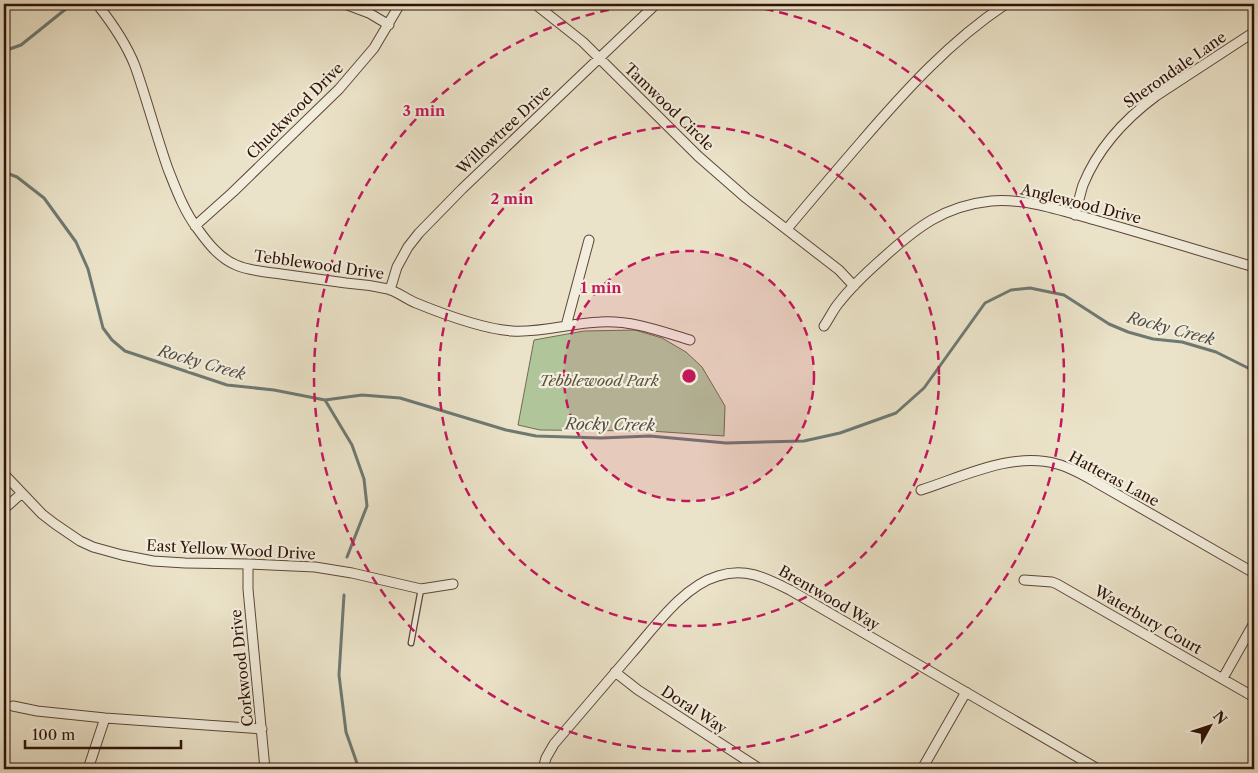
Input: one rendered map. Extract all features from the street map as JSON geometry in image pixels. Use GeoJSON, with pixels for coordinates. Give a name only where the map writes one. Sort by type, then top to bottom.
{"type":"FeatureCollection","features":[{"type":"Feature","properties":{"kind":"street","name":"Tebblewood Drive"},"geometry":{"type":"LineString","coordinates":[[97,4],[126,46],[174,186],[196,226],[213,248],[233,264],[270,273],[390,290],[416,303],[461,319],[494,328],[528,331],[598,322],[623,322],[652,328],[690,340]]}},
{"type":"Feature","properties":{"kind":"street"},"geometry":{"type":"LineString","coordinates":[[346,4],[369,13],[389,25]]}},
{"type":"Feature","properties":{"kind":"street","name":"Chuckwood Drive"},"geometry":{"type":"LineString","coordinates":[[196,226],[339,88],[374,48],[400,4]]}},
{"type":"Feature","properties":{"kind":"street","name":"Tamwood Circle"},"geometry":{"type":"LineString","coordinates":[[535,4],[583,42],[698,156],[746,198],[839,270],[854,286]]}},
{"type":"Feature","properties":{"kind":"street","name":"Willowtree Drive"},"geometry":{"type":"LineString","coordinates":[[390,290],[397,267],[408,247],[419,233],[462,189],[656,4]]}},
{"type":"Feature","properties":{"kind":"street"},"geometry":{"type":"LineString","coordinates":[[787,229],[915,82],[970,30],[1006,4]]}},
{"type":"Feature","properties":{"kind":"street","name":"Sherondale Lane"},"geometry":{"type":"LineString","coordinates":[[1075,214],[1082,187],[1088,174],[1110,139],[1121,126],[1156,96],[1254,32]]}},
{"type":"Feature","properties":{"kind":"street","name":"Anglewood Drive"},"geometry":{"type":"LineString","coordinates":[[824,326],[838,304],[854,286],[907,236],[931,219],[956,208],[969,205],[1004,201],[1049,208],[1140,232],[1254,267]]}},
{"type":"Feature","properties":{"kind":"street"},"geometry":{"type":"LineString","coordinates":[[566,326],[589,240]]}},
{"type":"Feature","properties":{"kind":"street","name":"Hatteras Lane"},"geometry":{"type":"LineString","coordinates":[[921,490],[1000,464],[1028,461],[1056,464],[1073,470],[1099,484],[1254,573]]}},
{"type":"Feature","properties":{"kind":"street","name":"East Yellow Wood Drive"},"geometry":{"type":"LineString","coordinates":[[4,474],[54,524],[80,541],[102,550],[122,555],[153,561],[331,569],[421,589],[453,584]]}},
{"type":"Feature","properties":{"kind":"street"},"geometry":{"type":"LineString","coordinates":[[4,509],[22,493]]}},
{"type":"Feature","properties":{"kind":"street","name":"Corkwood Drive"},"geometry":{"type":"LineString","coordinates":[[248,564],[248,589],[265,769]]}},
{"type":"Feature","properties":{"kind":"street","name":"Brentwood Way"},"geometry":{"type":"LineString","coordinates":[[543,769],[546,758],[554,744],[663,618],[692,589],[704,581],[718,576],[739,573],[754,574],[766,578],[790,590],[1098,769]]}},
{"type":"Feature","properties":{"kind":"street","name":"Waterbury Court"},"geometry":{"type":"LineString","coordinates":[[1024,580],[1057,584],[1254,696]]}},
{"type":"Feature","properties":{"kind":"street"},"geometry":{"type":"LineString","coordinates":[[1223,678],[1254,622]]}},
{"type":"Feature","properties":{"kind":"street","name":"Doral Way"},"geometry":{"type":"LineString","coordinates":[[616,672],[638,690],[760,769]]}},
{"type":"Feature","properties":{"kind":"street"},"geometry":{"type":"LineString","coordinates":[[922,769],[966,692]]}},
{"type":"Feature","properties":{"kind":"street"},"geometry":{"type":"LineString","coordinates":[[13,706],[37,711],[105,718],[262,729]]}},
{"type":"Feature","properties":{"kind":"street"},"geometry":{"type":"LineString","coordinates":[[88,769],[105,718]]}},
{"type":"Feature","properties":{"kind":"lane"},"geometry":{"type":"LineString","coordinates":[[411,643],[421,589]]}},
{"type":"Feature","properties":{"kind":"green space","name":"Tebblewood Park"},"geometry":{"type":"Polygon","coordinates":[[[635,330],[662,338],[686,352],[702,367],[725,406],[724,436],[650,431],[540,430],[518,425],[534,340],[584,331],[635,330]]]}},
{"type":"Feature","properties":{"kind":"waterway"},"geometry":{"type":"LineString","coordinates":[[4,51],[21,45],[72,4]]}},
{"type":"Feature","properties":{"kind":"waterway","name":"Rocky Creek"},"geometry":{"type":"LineString","coordinates":[[4,172],[17,177],[44,198],[76,242],[88,269],[103,328],[112,340],[125,351],[227,385],[274,390],[325,400],[362,395],[400,398],[506,430],[536,436],[601,438],[650,436],[726,443],[804,441],[840,433],[896,413],[924,388],[985,303],[1011,290],[1030,288],[1064,295],[1109,324],[1128,332],[1153,339],[1182,342],[1216,352],[1254,371]]}},
{"type":"Feature","properties":{"kind":"waterway"},"geometry":{"type":"LineString","coordinates":[[325,400],[352,445],[364,479],[367,506],[347,557]]}},
{"type":"Feature","properties":{"kind":"waterway"},"geometry":{"type":"LineString","coordinates":[[344,595],[339,675],[346,732],[359,769]]}}]}
